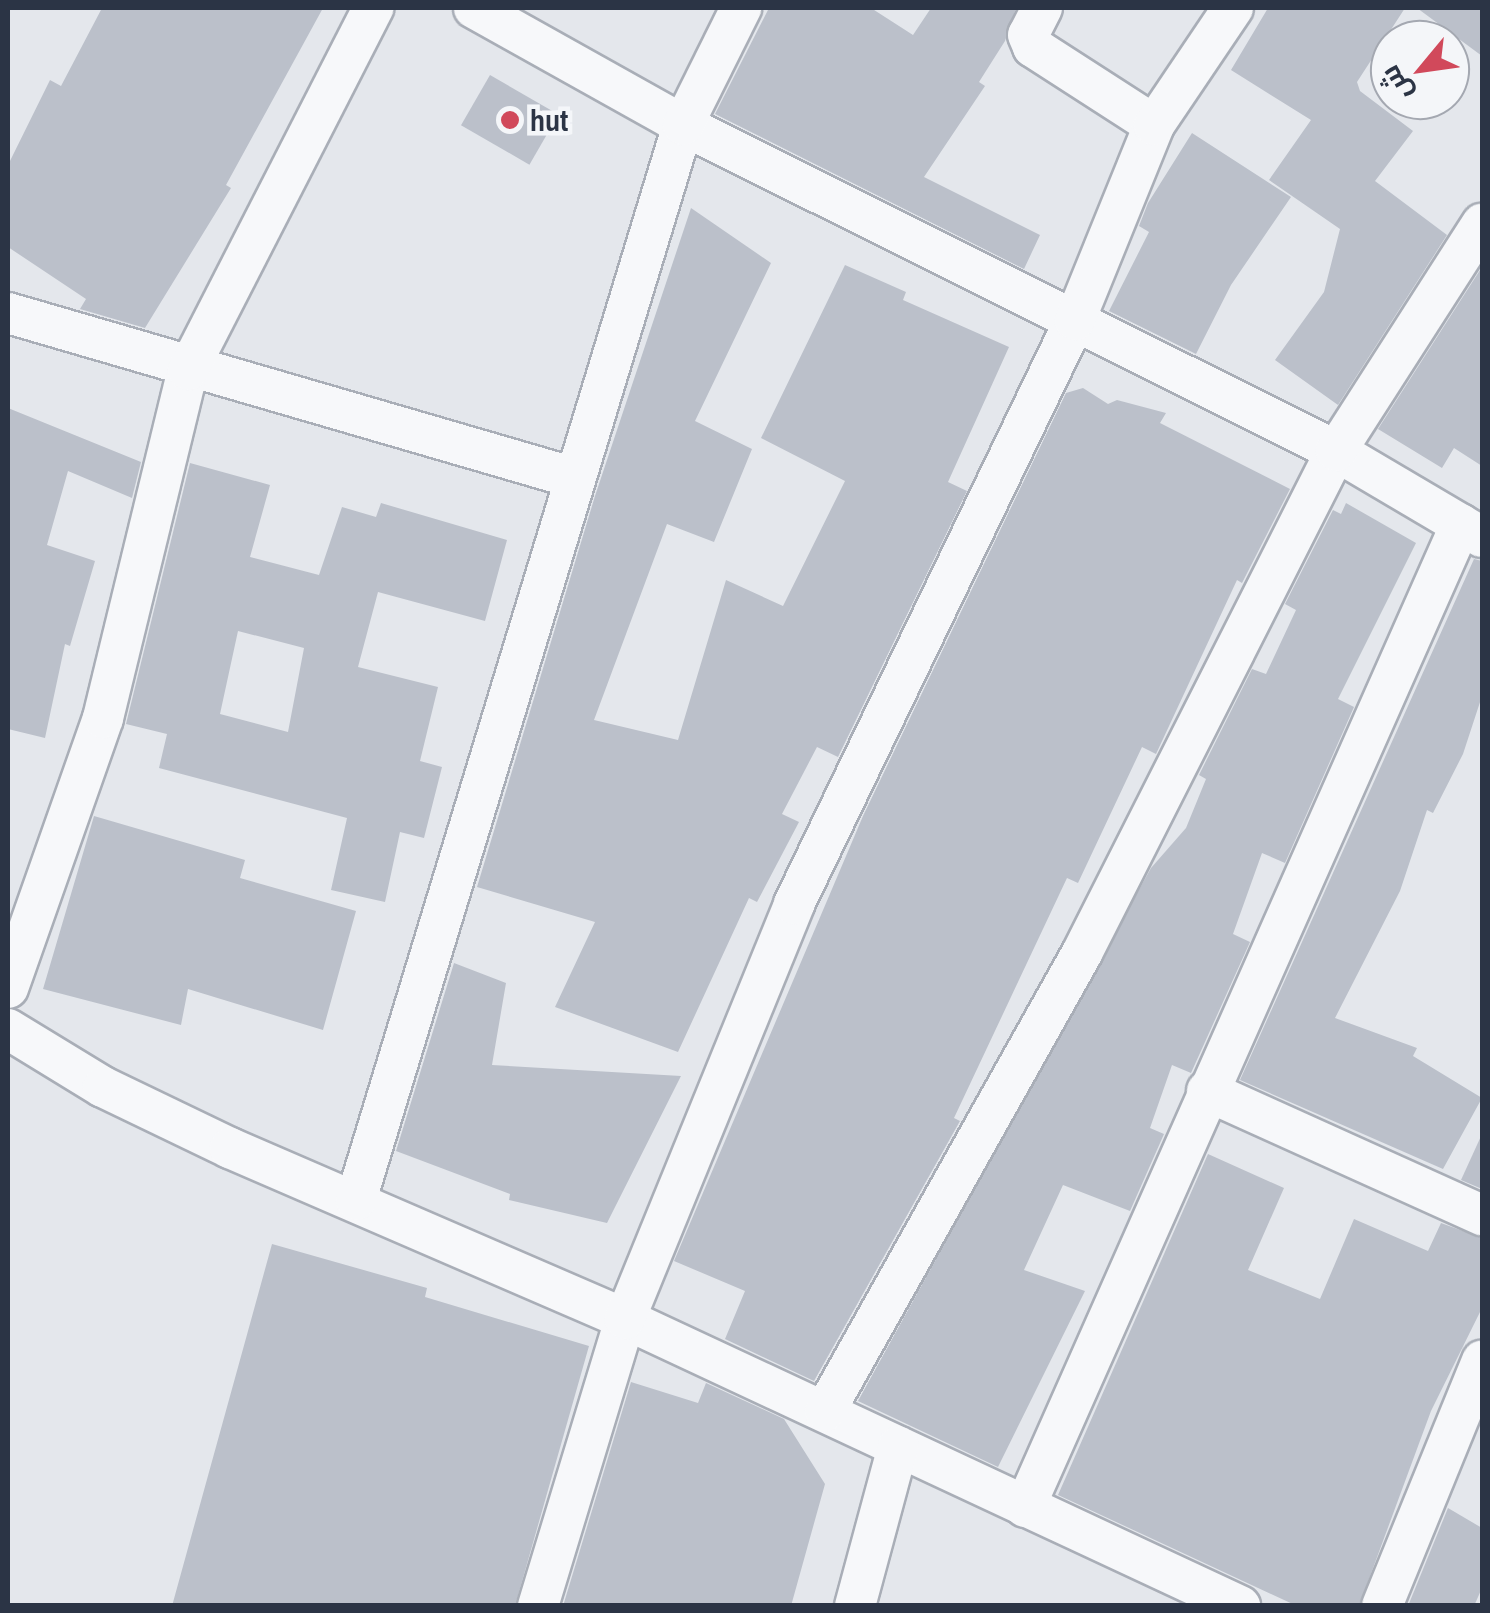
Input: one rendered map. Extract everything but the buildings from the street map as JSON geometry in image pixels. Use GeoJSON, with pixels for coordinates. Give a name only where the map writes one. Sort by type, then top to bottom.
{"type":"FeatureCollection","features":[{"type":"Feature","properties":{"kind":"street"},"geometry":{"type":"LineString","coordinates":[[8,988],[102,718],[188,370],[372,8]]}},
{"type":"Feature","properties":{"kind":"street"},"geometry":{"type":"LineString","coordinates":[[479,8],[683,125],[1336,451],[1472,530],[1207,1091],[1025,1507]]}},
{"type":"Feature","properties":{"kind":"street"},"geometry":{"type":"LineString","coordinates":[[356,1200],[683,125],[740,8]]}},
{"type":"Feature","properties":{"kind":"street"},"geometry":{"type":"LineString","coordinates":[[1042,8],[1028,34],[1034,48],[1154,125]]}},
{"type":"Feature","properties":{"kind":"street"},"geometry":{"type":"LineString","coordinates":[[538,1606],[625,1319],[794,904],[1075,320],[1154,125],[1233,8]]}},
{"type":"Feature","properties":{"kind":"street"},"geometry":{"type":"LineString","coordinates":[[824,1411],[1082,953],[1336,451],[1482,224]]}},
{"type":"Feature","properties":{"kind":"street"},"geometry":{"type":"LineString","coordinates":[[10,326],[188,370],[574,478]]}},
{"type":"Feature","properties":{"kind":"street"},"geometry":{"type":"LineString","coordinates":[[8,1029],[135,1102],[625,1319],[1240,1606]]}},
{"type":"Feature","properties":{"kind":"street"},"geometry":{"type":"LineString","coordinates":[[1207,1091],[1482,1216]]}},
{"type":"Feature","properties":{"kind":"street"},"geometry":{"type":"LineString","coordinates":[[1382,1606],[1482,1362]]}},
{"type":"Feature","properties":{"kind":"street"},"geometry":{"type":"LineString","coordinates":[[855,1606],[898,1447]]}},
{"type":"Feature","properties":{"kind":"place","name":"hut"},"geometry":{"type":"Point","coordinates":[510,120]}}]}
